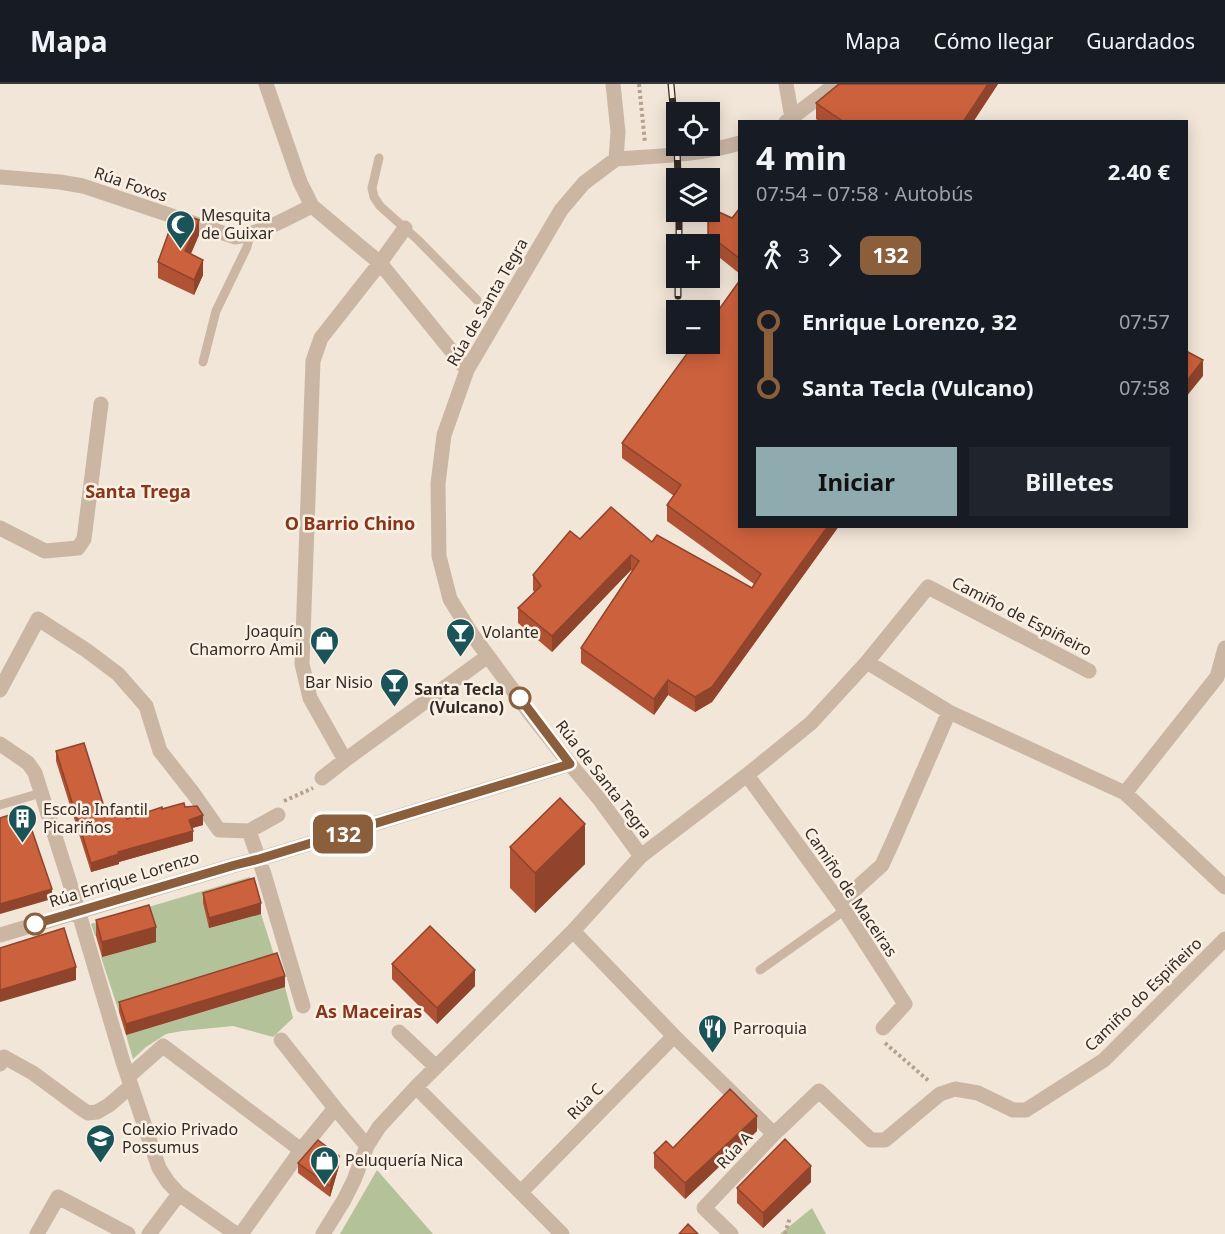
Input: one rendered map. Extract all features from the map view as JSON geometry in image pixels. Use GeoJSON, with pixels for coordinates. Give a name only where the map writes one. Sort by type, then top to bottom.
{"type":"FeatureCollection","features":[{"type":"Feature","properties":{"kind":"street"},"geometry":{"type":"LineString","coordinates":[[266,84],[300,182],[312,206],[380,262],[467,370]]}},
{"type":"Feature","properties":{"kind":"street"},"geometry":{"type":"LineString","coordinates":[[612,84],[618,132],[616,159],[651,152],[701,153],[738,144]]}},
{"type":"Feature","properties":{"kind":"street"},"geometry":{"type":"LineString","coordinates":[[786,84],[789,120]]}},
{"type":"Feature","properties":{"kind":"street"},"geometry":{"type":"LineString","coordinates":[[789,120],[836,84]]}},
{"type":"Feature","properties":{"kind":"street","name":"Rúa de Santa Tegra"},"geometry":{"type":"LineString","coordinates":[[616,159],[584,183],[561,210],[467,370],[444,435],[438,484],[439,556],[450,598],[471,633],[600,800],[640,856]]}},
{"type":"Feature","properties":{"kind":"street","name":"Rúa Foxos"},"geometry":{"type":"LineString","coordinates":[[0,177],[83,186],[235,237],[267,229],[312,206]]}},
{"type":"Feature","properties":{"kind":"street"},"geometry":{"type":"LineString","coordinates":[[345,759],[310,698],[302,664],[313,361],[321,338],[405,228]]}},
{"type":"Feature","properties":{"kind":"street"},"geometry":{"type":"LineString","coordinates":[[0,528],[45,551],[78,548],[84,539],[101,404]]}},
{"type":"Feature","properties":{"kind":"street","name":"Camiño de Espiñeiro"},"geometry":{"type":"LineString","coordinates":[[867,662],[928,587],[1089,671]]}},
{"type":"Feature","properties":{"kind":"street"},"geometry":{"type":"LineString","coordinates":[[0,690],[38,620],[86,650],[118,674],[146,706],[160,751],[219,830],[249,831],[278,815]]}},
{"type":"Feature","properties":{"kind":"street"},"geometry":{"type":"LineString","coordinates":[[1125,793],[1217,677],[1225,648]]}},
{"type":"Feature","properties":{"kind":"street"},"geometry":{"type":"LineString","coordinates":[[322,778],[488,656]]}},
{"type":"Feature","properties":{"kind":"street"},"geometry":{"type":"LineString","coordinates":[[323,1234],[344,1200],[367,1146],[379,1127],[416,1088],[573,931],[640,856],[811,723],[867,662],[950,712],[1125,793],[1225,887]]}},
{"type":"Feature","properties":{"kind":"street"},"geometry":{"type":"LineString","coordinates":[[842,907],[882,865],[950,712]]}},
{"type":"Feature","properties":{"kind":"street"},"geometry":{"type":"LineString","coordinates":[[0,744],[28,763],[35,772],[129,1081],[159,1168],[179,1194],[236,1234]]}},
{"type":"Feature","properties":{"kind":"street","name":"Rúa Enrique Lorenzo"},"geometry":{"type":"LineString","coordinates":[[0,934],[259,859],[570,764]]}},
{"type":"Feature","properties":{"kind":"street","name":"Camiño de Maceiras"},"geometry":{"type":"LineString","coordinates":[[747,775],[842,907],[905,1004],[883,1028]]}},
{"type":"Feature","properties":{"kind":"street"},"geometry":{"type":"LineString","coordinates":[[249,831],[303,1006]]}},
{"type":"Feature","properties":{"kind":"street"},"geometry":{"type":"LineString","coordinates":[[573,931],[674,1036],[774,1134]]}},
{"type":"Feature","properties":{"kind":"street","name":"Camiño do Espiñeiro"},"geometry":{"type":"LineString","coordinates":[[940,1094],[955,1089],[978,1093],[1013,1110],[1026,1110],[1104,1060],[1225,939]]}},
{"type":"Feature","properties":{"kind":"street"},"geometry":{"type":"LineString","coordinates":[[399,1032],[436,1067]]}},
{"type":"Feature","properties":{"kind":"street","name":"Rúa C"},"geometry":{"type":"LineString","coordinates":[[521,1192],[674,1036]]}},
{"type":"Feature","properties":{"kind":"street"},"geometry":{"type":"LineString","coordinates":[[281,1040],[367,1146]]}},
{"type":"Feature","properties":{"kind":"street"},"geometry":{"type":"LineString","coordinates":[[0,1064],[4,1057],[33,1073],[88,1113],[98,1112],[109,1105],[163,1046],[301,1150]]}},
{"type":"Feature","properties":{"kind":"street"},"geometry":{"type":"LineString","coordinates":[[416,1088],[562,1234]]}},
{"type":"Feature","properties":{"kind":"street","name":"Rúa A"},"geometry":{"type":"LineString","coordinates":[[731,1234],[704,1208],[774,1134],[819,1091],[871,1140],[885,1140],[940,1094]]}},
{"type":"Feature","properties":{"kind":"street"},"geometry":{"type":"LineString","coordinates":[[241,1234],[301,1150],[335,1108]]}},
{"type":"Feature","properties":{"kind":"street"},"geometry":{"type":"LineString","coordinates":[[149,1234],[179,1194]]}},
{"type":"Feature","properties":{"kind":"street"},"geometry":{"type":"LineString","coordinates":[[37,1234],[58,1197],[128,1234]]}},
{"type":"Feature","properties":{"kind":"lane"},"geometry":{"type":"LineString","coordinates":[[379,158],[372,188],[374,197],[380,206],[477,300]]}},
{"type":"Feature","properties":{"kind":"lane"},"geometry":{"type":"LineString","coordinates":[[203,362],[216,311],[247,247],[250,235]]}},
{"type":"Feature","properties":{"kind":"lane"},"geometry":{"type":"LineString","coordinates":[[0,806],[41,793]]}},
{"type":"Feature","properties":{"kind":"lane"},"geometry":{"type":"LineString","coordinates":[[760,970],[842,907]]}},
{"type":"Feature","properties":{"kind":"path"},"geometry":{"type":"LineString","coordinates":[[639,84],[651,152]]}},
{"type":"Feature","properties":{"kind":"path"},"geometry":{"type":"LineString","coordinates":[[278,815],[280,805],[284,801],[314,788],[322,778]]}},
{"type":"Feature","properties":{"kind":"path"},"geometry":{"type":"LineString","coordinates":[[883,1028],[884,1042],[931,1083],[940,1094]]}},
{"type":"Feature","properties":{"kind":"path"},"geometry":{"type":"LineString","coordinates":[[785,1234],[790,1217]]}},
{"type":"Feature","properties":{"kind":"green space"},"geometry":{"type":"Polygon","coordinates":[[[250,877],[254,889],[209,928],[261,914],[277,964],[119,1012],[101,957],[155,942],[149,920],[95,936],[91,924],[250,877]]]}},
{"type":"Feature","properties":{"kind":"green space"},"geometry":{"type":"Polygon","coordinates":[[[285,987],[293,1018],[273,1037],[233,1026],[182,1031],[166,1034],[133,1059],[126,1035],[285,987]]]}},
{"type":"Feature","properties":{"kind":"green space"},"geometry":{"type":"Polygon","coordinates":[[[377,1170],[433,1234],[340,1234],[377,1170]]]}},
{"type":"Feature","properties":{"kind":"green space"},"geometry":{"type":"Polygon","coordinates":[[[812,1208],[826,1234],[780,1234],[812,1208]]]}},
{"type":"Feature","properties":{"kind":"building"},"geometry":{"type":"Polygon","coordinates":[[[839,84],[988,84],[964,120],[841,120],[816,103],[839,84]]]}},
{"type":"Feature","properties":{"kind":"building"},"geometry":{"type":"Polygon","coordinates":[[[738,210],[738,257],[720,243],[720,234],[708,234],[708,222],[720,222],[720,213],[732,218],[738,210]]]}},
{"type":"Feature","properties":{"kind":"building"},"geometry":{"type":"Polygon","coordinates":[[[176,212],[199,220],[185,251],[203,260],[194,280],[158,262],[176,212]]]}},
{"type":"Feature","properties":{"kind":"building"},"geometry":{"type":"Polygon","coordinates":[[[738,283],[738,528],[827,528],[712,687],[695,697],[668,680],[654,699],[581,648],[639,561],[631,555],[552,636],[518,608],[541,586],[533,575],[570,531],[580,539],[611,507],[652,542],[657,535],[752,588],[761,574],[667,505],[681,485],[622,443],[687,354],[720,354],[720,308],[738,283]]]}},
{"type":"Feature","properties":{"kind":"building"},"geometry":{"type":"Polygon","coordinates":[[[1188,352],[1203,360],[1188,379],[1188,352]]]}},
{"type":"Feature","properties":{"kind":"building"},"geometry":{"type":"Polygon","coordinates":[[[84,743],[106,813],[123,808],[127,819],[162,807],[162,809],[184,803],[185,807],[197,806],[203,815],[189,820],[193,831],[118,852],[119,854],[91,863],[56,751],[84,743]]]}},
{"type":"Feature","properties":{"kind":"building"},"geometry":{"type":"Polygon","coordinates":[[[560,798],[585,824],[535,873],[510,847],[560,798]]]}},
{"type":"Feature","properties":{"kind":"building"},"geometry":{"type":"Polygon","coordinates":[[[25,810],[52,889],[0,904],[0,818],[25,810]]]}},
{"type":"Feature","properties":{"kind":"building"},"geometry":{"type":"Polygon","coordinates":[[[254,878],[261,903],[209,918],[203,893],[254,878]]]}},
{"type":"Feature","properties":{"kind":"building"},"geometry":{"type":"Polygon","coordinates":[[[149,905],[156,927],[102,942],[96,920],[149,905]]]}},
{"type":"Feature","properties":{"kind":"building"},"geometry":{"type":"Polygon","coordinates":[[[430,926],[475,970],[437,1008],[392,964],[430,926]]]}},
{"type":"Feature","properties":{"kind":"building"},"geometry":{"type":"Polygon","coordinates":[[[64,928],[76,967],[0,990],[0,948],[64,928]]]}},
{"type":"Feature","properties":{"kind":"building"},"geometry":{"type":"Polygon","coordinates":[[[277,953],[285,976],[126,1024],[119,1002],[277,953]]]}},
{"type":"Feature","properties":{"kind":"building"},"geometry":{"type":"Polygon","coordinates":[[[730,1089],[757,1116],[685,1183],[654,1153],[666,1141],[673,1148],[730,1089]]]}},
{"type":"Feature","properties":{"kind":"building"},"geometry":{"type":"Polygon","coordinates":[[[785,1139],[811,1166],[763,1213],[737,1188],[785,1139]]]}},
{"type":"Feature","properties":{"kind":"building","name":"Peluquería Nica"},"geometry":{"type":"Polygon","coordinates":[[[318,1140],[339,1156],[330,1186],[298,1163],[318,1140]]]}},
{"type":"Feature","properties":{"kind":"building"},"geometry":{"type":"Polygon","coordinates":[[[688,1224],[698,1234],[679,1234],[688,1224]]]}},
{"type":"Feature","properties":{"kind":"railway"},"geometry":{"type":"LineString","coordinates":[[671,84],[673,102]]}},
{"type":"Feature","properties":{"kind":"railway"},"geometry":{"type":"LineString","coordinates":[[677,156],[678,168]]}},
{"type":"Feature","properties":{"kind":"railway"},"geometry":{"type":"LineString","coordinates":[[679,222],[679,234]]}},
{"type":"Feature","properties":{"kind":"railway"},"geometry":{"type":"LineString","coordinates":[[678,288],[678,296]]}},
{"type":"Feature","properties":{"kind":"bus line","name":"132"},"geometry":{"type":"LineString","coordinates":[[35,924],[259,859],[570,764],[520,698]]}},
{"type":"Feature","properties":{"kind":"place","name":"Mesquita de Guixar"},"geometry":{"type":"Point","coordinates":[180,250]}},
{"type":"Feature","properties":{"kind":"place","name":"Volante"},"geometry":{"type":"Point","coordinates":[461,658]}},
{"type":"Feature","properties":{"kind":"place","name":"Joaquín Chamorro Amil"},"geometry":{"type":"Point","coordinates":[324,666]}},
{"type":"Feature","properties":{"kind":"place","name":"Santa Tecla (Vulcano)"},"geometry":{"type":"Point","coordinates":[520,698]}},
{"type":"Feature","properties":{"kind":"place","name":"Bar Nisio"},"geometry":{"type":"Point","coordinates":[394,708]}},
{"type":"Feature","properties":{"kind":"place","name":"Escola Infantil Picariños"},"geometry":{"type":"Point","coordinates":[22,844]}},
{"type":"Feature","properties":{"kind":"place","name":"Parroquia"},"geometry":{"type":"Point","coordinates":[712,1054]}},
{"type":"Feature","properties":{"kind":"place","name":"Colexio Privado Possumus"},"geometry":{"type":"Point","coordinates":[101,1164]}},
{"type":"Feature","properties":{"kind":"place","name":"Peluquería Nica"},"geometry":{"type":"Point","coordinates":[324,1186]}},
{"type":"Feature","properties":{"kind":"district","name":"Santa Trega"},"geometry":{"type":"Point","coordinates":[138,491]}},
{"type":"Feature","properties":{"kind":"district","name":"O Barrio Chino"},"geometry":{"type":"Point","coordinates":[350,523]}},
{"type":"Feature","properties":{"kind":"district","name":"As Maceiras"},"geometry":{"type":"Point","coordinates":[369,1011]}}]}
